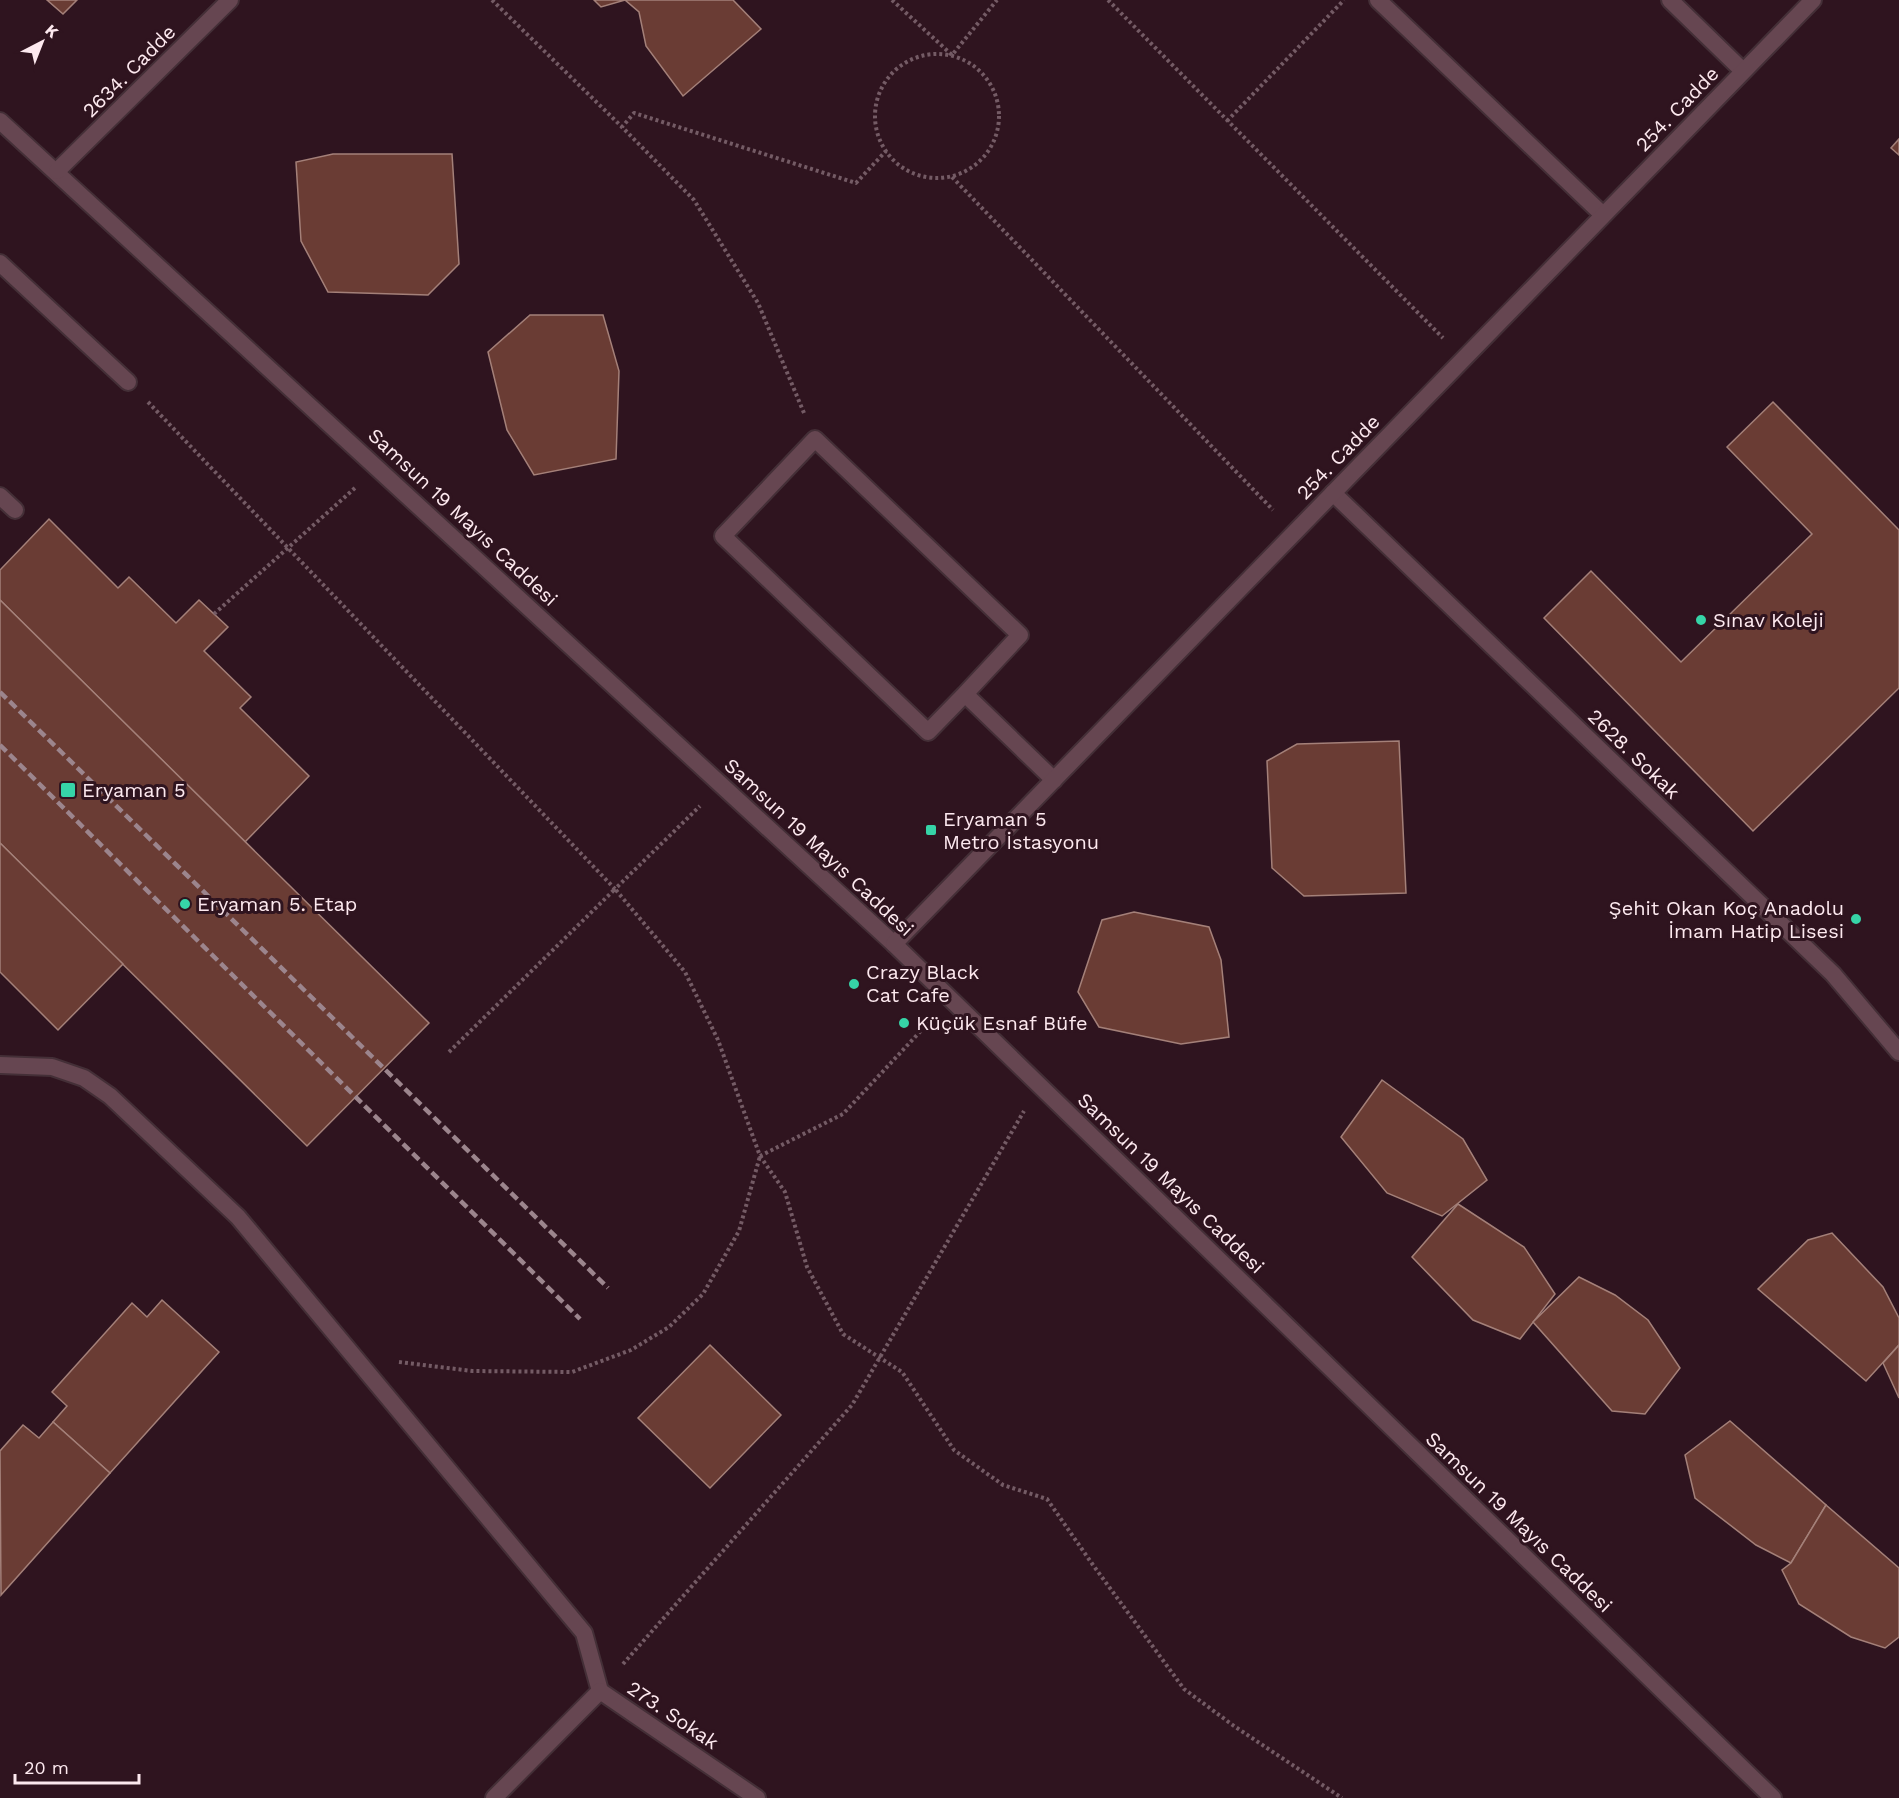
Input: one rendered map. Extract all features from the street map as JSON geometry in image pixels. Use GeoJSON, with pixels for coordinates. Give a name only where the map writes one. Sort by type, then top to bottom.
{"type":"FeatureCollection","features":[{"type":"Feature","properties":{"kind":"street","name":"2634. Cadde"},"geometry":{"type":"LineString","coordinates":[[57,171],[230,0]]}},
{"type":"Feature","properties":{"kind":"street"},"geometry":{"type":"LineString","coordinates":[[1378,0],[1603,215]]}},
{"type":"Feature","properties":{"kind":"street"},"geometry":{"type":"LineString","coordinates":[[1670,0],[1743,71]]}},
{"type":"Feature","properties":{"kind":"street","name":"254. Cadde"},"geometry":{"type":"LineString","coordinates":[[894,944],[1813,0]]}},
{"type":"Feature","properties":{"kind":"street","name":"Samsun 19 Mayıs Caddesi"},"geometry":{"type":"LineString","coordinates":[[0,121],[57,171],[894,944],[1773,1798]]}},
{"type":"Feature","properties":{"kind":"street"},"geometry":{"type":"LineString","coordinates":[[0,263],[128,382]]}},
{"type":"Feature","properties":{"kind":"street"},"geometry":{"type":"LineString","coordinates":[[815,439],[1020,635],[965,693],[928,732],[723,536],[815,439]]}},
{"type":"Feature","properties":{"kind":"street","name":"2628. Sokak"},"geometry":{"type":"LineString","coordinates":[[1333,493],[1833,974],[1899,1052]]}},
{"type":"Feature","properties":{"kind":"street"},"geometry":{"type":"LineString","coordinates":[[0,496],[15,510]]}},
{"type":"Feature","properties":{"kind":"street"},"geometry":{"type":"LineString","coordinates":[[965,693],[1054,780]]}},
{"type":"Feature","properties":{"kind":"street"},"geometry":{"type":"LineString","coordinates":[[0,1065],[52,1067],[84,1078],[111,1096],[238,1217],[585,1633],[600,1691]]}},
{"type":"Feature","properties":{"kind":"street","name":"273. Sokak"},"geometry":{"type":"LineString","coordinates":[[494,1798],[600,1691],[757,1798]]}},
{"type":"Feature","properties":{"kind":"path"},"geometry":{"type":"LineString","coordinates":[[492,0],[694,200],[758,303],[815,439]]}},
{"type":"Feature","properties":{"kind":"path"},"geometry":{"type":"LineString","coordinates":[[892,0],[952,55],[971,64],[987,78],[996,96],[1000,117],[996,137],[986,155],[971,168],[952,177],[931,178],[911,172],[894,161],[886,151],[875,125],[876,105],[882,86],[895,70],[912,59],[932,54],[952,55]]}},
{"type":"Feature","properties":{"kind":"path"},"geometry":{"type":"LineString","coordinates":[[952,55],[997,0]]}},
{"type":"Feature","properties":{"kind":"path"},"geometry":{"type":"LineString","coordinates":[[1108,0],[1464,359]]}},
{"type":"Feature","properties":{"kind":"path"},"geometry":{"type":"LineString","coordinates":[[1227,121],[1344,0]]}},
{"type":"Feature","properties":{"kind":"path"},"geometry":{"type":"LineString","coordinates":[[622,127],[634,113],[856,183],[886,151]]}},
{"type":"Feature","properties":{"kind":"path"},"geometry":{"type":"LineString","coordinates":[[952,177],[1294,532]]}},
{"type":"Feature","properties":{"kind":"path"},"geometry":{"type":"LineString","coordinates":[[128,382],[615,889],[685,972],[718,1040],[760,1156],[785,1192],[807,1267],[843,1334],[902,1372],[954,1450],[1003,1485],[1047,1498],[1184,1689],[1234,1726],[1342,1798]]}},
{"type":"Feature","properties":{"kind":"path"},"geometry":{"type":"LineString","coordinates":[[214,614],[378,467]]}},
{"type":"Feature","properties":{"kind":"path"},"geometry":{"type":"LineString","coordinates":[[449,1052],[722,785]]}},
{"type":"Feature","properties":{"kind":"path"},"geometry":{"type":"LineString","coordinates":[[353,1355],[472,1371],[572,1372],[632,1350],[669,1327],[703,1294],[739,1232],[760,1156],[843,1114],[951,999]]}},
{"type":"Feature","properties":{"kind":"path"},"geometry":{"type":"LineString","coordinates":[[600,1691],[852,1405],[1039,1085]]}},
{"type":"Feature","properties":{"kind":"building"},"geometry":{"type":"Polygon","coordinates":[[[47,0],[77,0],[63,14],[47,0]]]}},
{"type":"Feature","properties":{"kind":"building"},"geometry":{"type":"Polygon","coordinates":[[[594,0],[625,0],[601,7],[594,0]]]}},
{"type":"Feature","properties":{"kind":"building"},"geometry":{"type":"Polygon","coordinates":[[[625,0],[733,0],[761,29],[683,96],[646,46],[639,12],[625,0]]]}},
{"type":"Feature","properties":{"kind":"building"},"geometry":{"type":"Polygon","coordinates":[[[1899,139],[1899,155],[1891,148],[1899,139]]]}},
{"type":"Feature","properties":{"kind":"building"},"geometry":{"type":"Polygon","coordinates":[[[333,154],[452,154],[459,264],[428,295],[328,292],[301,241],[296,162],[333,154]]]}},
{"type":"Feature","properties":{"kind":"building"},"geometry":{"type":"Polygon","coordinates":[[[530,315],[603,315],[619,371],[616,459],[534,475],[507,430],[488,352],[530,315]]]}},
{"type":"Feature","properties":{"kind":"building"},"geometry":{"type":"Polygon","coordinates":[[[1773,402],[1899,530],[1899,688],[1753,831],[1544,618],[1591,571],[1681,662],[1812,534],[1727,447],[1773,402]]]}},
{"type":"Feature","properties":{"kind":"building"},"geometry":{"type":"Polygon","coordinates":[[[49,519],[118,588],[129,577],[176,623],[199,600],[228,627],[204,651],[251,697],[240,708],[309,776],[245,842],[0,600],[0,570],[49,519]]]}},
{"type":"Feature","properties":{"kind":"building","name":"Eryaman 5. Etap"},"geometry":{"type":"Polygon","coordinates":[[[0,600],[429,1023],[307,1146],[0,843],[0,600]]]}},
{"type":"Feature","properties":{"kind":"building"},"geometry":{"type":"Polygon","coordinates":[[[1399,741],[1406,893],[1304,896],[1272,868],[1267,761],[1297,744],[1399,741]]]}},
{"type":"Feature","properties":{"kind":"building"},"geometry":{"type":"Polygon","coordinates":[[[0,843],[123,964],[58,1030],[0,972],[0,843]]]}},
{"type":"Feature","properties":{"kind":"building"},"geometry":{"type":"Polygon","coordinates":[[[1134,912],[1209,927],[1221,960],[1229,1037],[1181,1044],[1099,1027],[1078,992],[1102,920],[1134,912]]]}},
{"type":"Feature","properties":{"kind":"building"},"geometry":{"type":"Polygon","coordinates":[[[1382,1080],[1463,1139],[1487,1180],[1442,1216],[1387,1193],[1341,1137],[1382,1080]]]}},
{"type":"Feature","properties":{"kind":"building"},"geometry":{"type":"Polygon","coordinates":[[[1458,1204],[1524,1247],[1555,1294],[1520,1339],[1473,1320],[1412,1257],[1458,1204]]]}},
{"type":"Feature","properties":{"kind":"building"},"geometry":{"type":"Polygon","coordinates":[[[1832,1233],[1883,1287],[1899,1318],[1899,1345],[1866,1381],[1758,1289],[1808,1240],[1832,1233]]]}},
{"type":"Feature","properties":{"kind":"building"},"geometry":{"type":"Polygon","coordinates":[[[1579,1277],[1615,1295],[1648,1320],[1680,1368],[1645,1414],[1612,1411],[1533,1322],[1579,1277]]]}},
{"type":"Feature","properties":{"kind":"building"},"geometry":{"type":"Polygon","coordinates":[[[162,1300],[219,1352],[110,1473],[53,1422],[67,1406],[52,1392],[132,1303],[147,1317],[162,1300]]]}},
{"type":"Feature","properties":{"kind":"building"},"geometry":{"type":"Polygon","coordinates":[[[710,1345],[781,1415],[710,1488],[638,1418],[710,1345]]]}},
{"type":"Feature","properties":{"kind":"building"},"geometry":{"type":"Polygon","coordinates":[[[1899,1345],[1899,1398],[1883,1363],[1899,1345]]]}},
{"type":"Feature","properties":{"kind":"building"},"geometry":{"type":"Polygon","coordinates":[[[1730,1421],[1826,1505],[1791,1563],[1756,1545],[1695,1498],[1685,1455],[1730,1421]]]}},
{"type":"Feature","properties":{"kind":"building"},"geometry":{"type":"Polygon","coordinates":[[[53,1422],[110,1473],[1,1595],[0,1451],[23,1425],[39,1438],[53,1422]]]}},
{"type":"Feature","properties":{"kind":"building"},"geometry":{"type":"Polygon","coordinates":[[[1826,1505],[1899,1568],[1899,1637],[1885,1648],[1851,1637],[1799,1604],[1782,1570],[1791,1563],[1826,1505]]]}},
{"type":"Feature","properties":{"kind":"railway"},"geometry":{"type":"LineString","coordinates":[[0,692],[608,1288]]}},
{"type":"Feature","properties":{"kind":"railway"},"geometry":{"type":"LineString","coordinates":[[0,745],[580,1319]]}},
{"type":"Feature","properties":{"kind":"place","name":"Sınav Koleji"},"geometry":{"type":"Point","coordinates":[1701,620]}},
{"type":"Feature","properties":{"kind":"place","name":"Eryaman 5"},"geometry":{"type":"Point","coordinates":[68,790]}},
{"type":"Feature","properties":{"kind":"place","name":"Eryaman 5 Metro İstasyonu"},"geometry":{"type":"Point","coordinates":[931,830]}},
{"type":"Feature","properties":{"kind":"place","name":"Eryaman 5. Etap"},"geometry":{"type":"Point","coordinates":[185,904]}},
{"type":"Feature","properties":{"kind":"place","name":"Şehit Okan Koç Anadolu İmam Hatip Lisesi"},"geometry":{"type":"Point","coordinates":[1856,919]}},
{"type":"Feature","properties":{"kind":"place","name":"Crazy Black Cat Cafe"},"geometry":{"type":"Point","coordinates":[854,984]}},
{"type":"Feature","properties":{"kind":"place","name":"Küçük Esnaf Büfe"},"geometry":{"type":"Point","coordinates":[904,1023]}}]}
